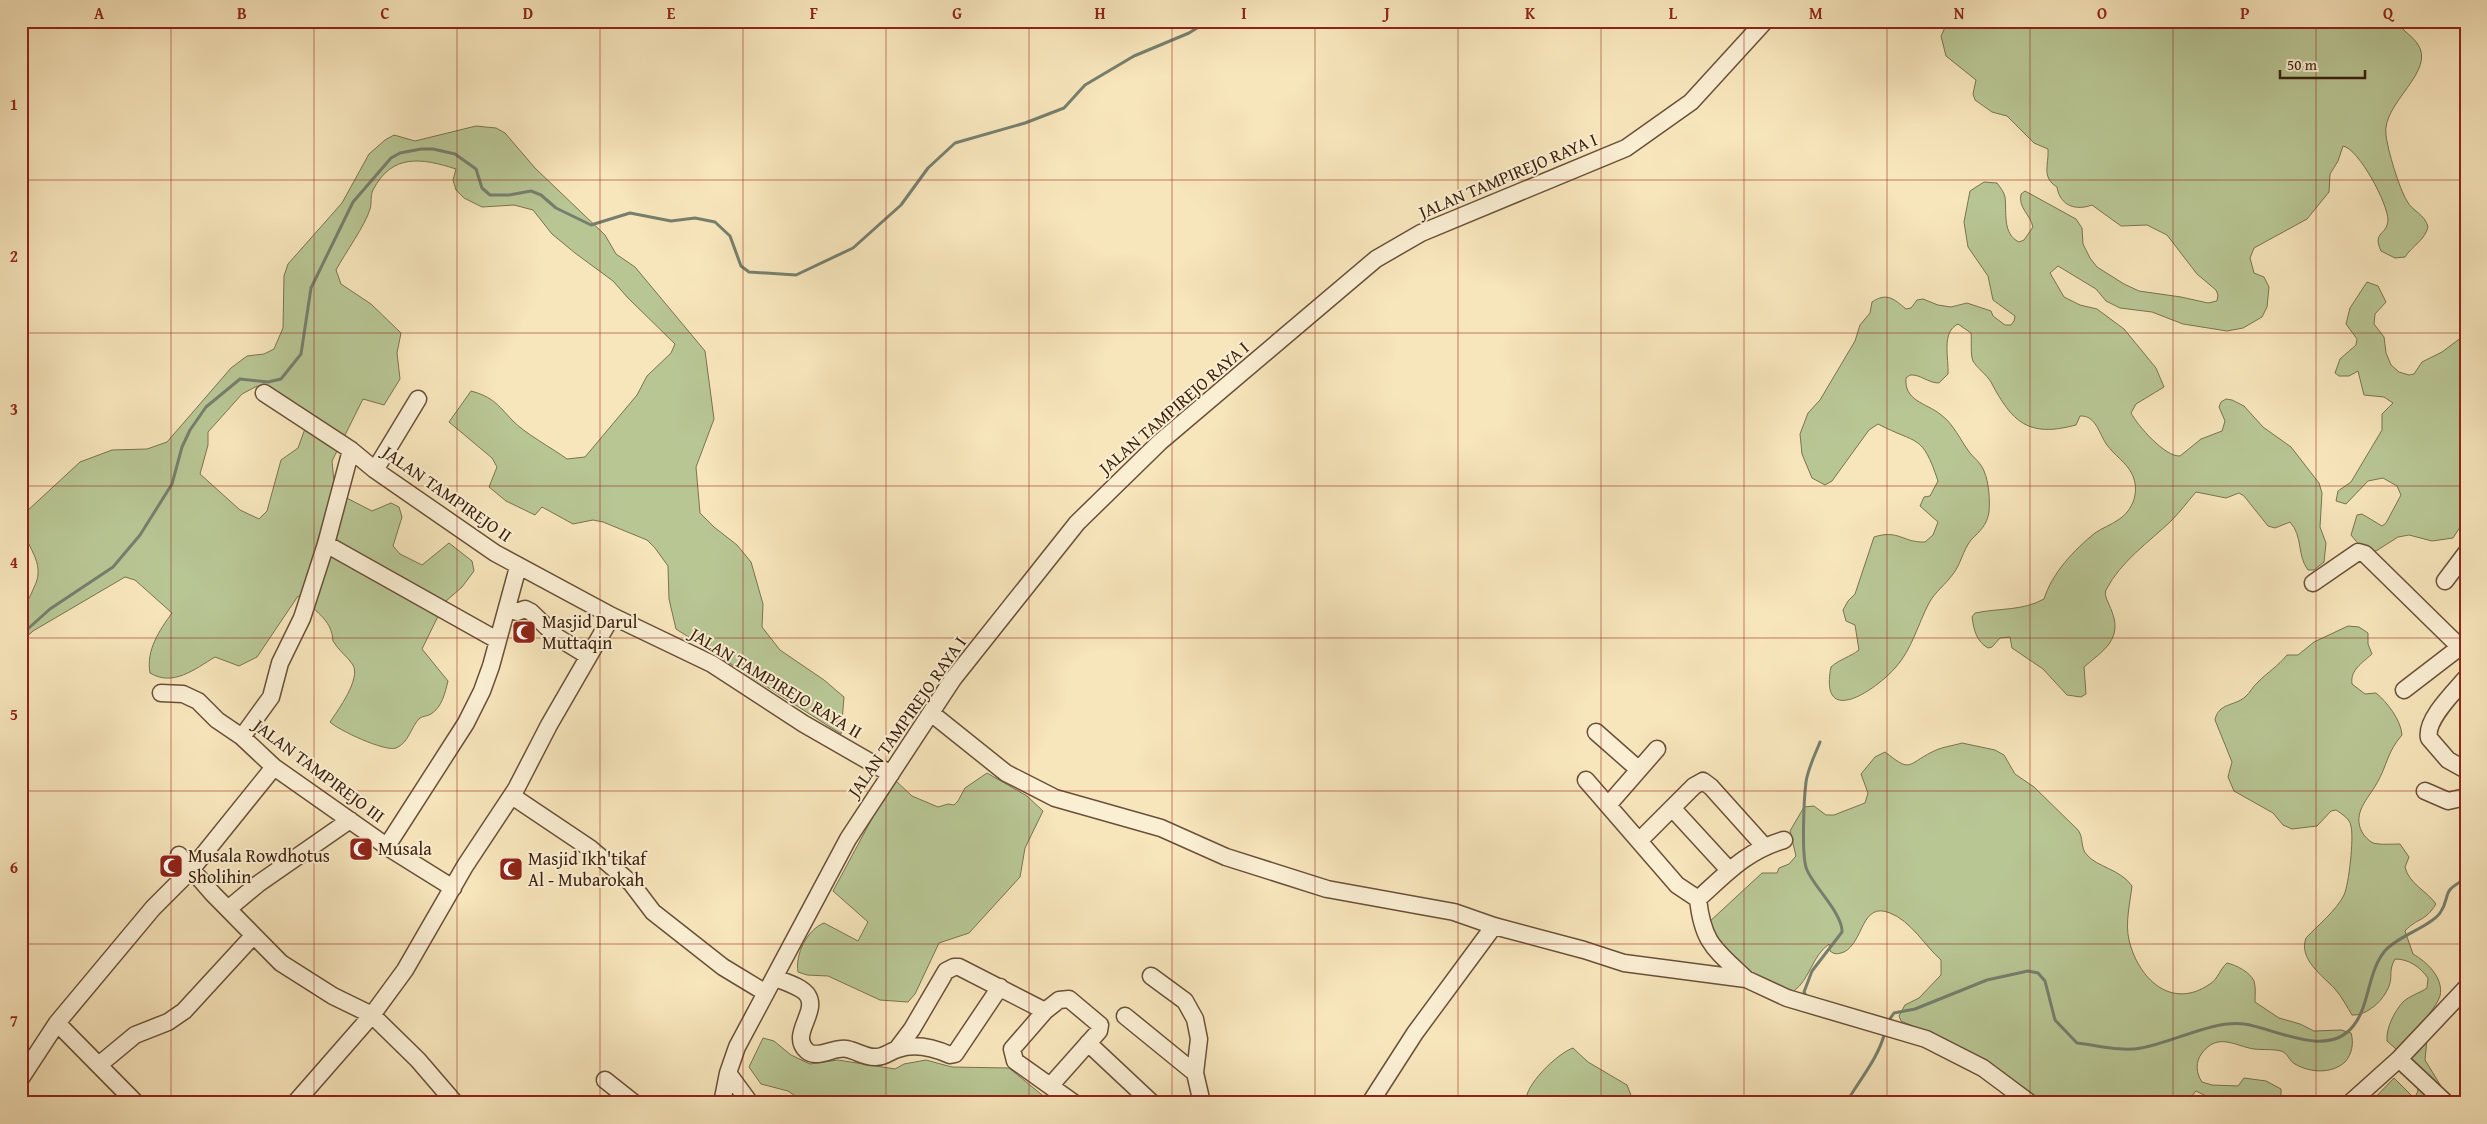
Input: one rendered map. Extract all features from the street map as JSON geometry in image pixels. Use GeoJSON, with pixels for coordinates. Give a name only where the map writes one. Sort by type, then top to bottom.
{"type":"FeatureCollection","features":[{"type":"Feature","properties":{"kind":"street","name":"JALAN TAMPIREJO RAYA I"},"geometry":{"type":"LineString","coordinates":[[722,1103],[728,1073],[737,1047],[848,840],[954,679],[1077,523],[1160,442],[1376,259],[1421,233],[1626,148],[1691,102],[1765,21]]}},
{"type":"Feature","properties":{"kind":"street","name":"JALAN TAMPIREJO II"},"geometry":{"type":"LineString","coordinates":[[264,394],[351,450],[376,470],[518,566],[612,616]]}},
{"type":"Feature","properties":{"kind":"street"},"geometry":{"type":"LineString","coordinates":[[376,470],[418,399]]}},
{"type":"Feature","properties":{"kind":"street"},"geometry":{"type":"LineString","coordinates":[[242,738],[271,696],[280,663],[302,618],[326,544],[351,450]]}},
{"type":"Feature","properties":{"kind":"street"},"geometry":{"type":"LineString","coordinates":[[326,544],[497,640]]}},
{"type":"Feature","properties":{"kind":"street"},"geometry":{"type":"LineString","coordinates":[[2313,583],[2358,552],[2365,554],[2463,650],[2404,690]]}},
{"type":"Feature","properties":{"kind":"street"},"geometry":{"type":"LineString","coordinates":[[2445,581],[2466,553]]}},
{"type":"Feature","properties":{"kind":"street"},"geometry":{"type":"LineString","coordinates":[[387,846],[466,723],[482,690],[491,666],[518,566]]}},
{"type":"Feature","properties":{"kind":"street"},"geometry":{"type":"LineString","coordinates":[[508,607],[517,612],[525,609],[531,612],[557,637],[588,656]]}},
{"type":"Feature","properties":{"kind":"street"},"geometry":{"type":"LineString","coordinates":[[295,1103],[372,1015],[406,970],[465,866],[512,796],[588,656],[612,616]]}},
{"type":"Feature","properties":{"kind":"street","name":"JALAN TAMPIREJO RAYA II"},"geometry":{"type":"LineString","coordinates":[[612,616],[712,664],[804,724],[891,774]]}},
{"type":"Feature","properties":{"kind":"street"},"geometry":{"type":"LineString","coordinates":[[2466,678],[2437,714],[2428,734],[2429,738],[2448,760],[2466,770]]}},
{"type":"Feature","properties":{"kind":"street","name":"JALAN TAMPIREJO III"},"geometry":{"type":"LineString","coordinates":[[161,694],[191,697],[274,766],[387,846],[452,888]]}},
{"type":"Feature","properties":{"kind":"street"},"geometry":{"type":"LineString","coordinates":[[931,713],[1006,774],[1055,798],[1161,828],[1226,857],[1327,889],[1454,912],[1494,926],[1584,950],[1624,963],[1746,979],[1787,998],[1926,1039],[1968,1060],[2030,1103]]}},
{"type":"Feature","properties":{"kind":"street"},"geometry":{"type":"LineString","coordinates":[[1596,732],[1638,769]]}},
{"type":"Feature","properties":{"kind":"street"},"geometry":{"type":"LineString","coordinates":[[1609,804],[1657,749]]}},
{"type":"Feature","properties":{"kind":"street"},"geometry":{"type":"LineString","coordinates":[[21,1078],[57,1023],[153,908],[191,870],[274,766]]}},
{"type":"Feature","properties":{"kind":"street"},"geometry":{"type":"LineString","coordinates":[[1586,780],[1640,840],[1676,885],[1698,900]]}},
{"type":"Feature","properties":{"kind":"street"},"geometry":{"type":"LineString","coordinates":[[1640,840],[1694,786],[1705,782],[1764,846]]}},
{"type":"Feature","properties":{"kind":"street"},"geometry":{"type":"LineString","coordinates":[[2425,791],[2448,801],[2466,797]]}},
{"type":"Feature","properties":{"kind":"street"},"geometry":{"type":"LineString","coordinates":[[512,796],[591,849],[631,883],[653,912],[723,967],[766,993]]}},
{"type":"Feature","properties":{"kind":"street"},"geometry":{"type":"LineString","coordinates":[[1673,809],[1729,870]]}},
{"type":"Feature","properties":{"kind":"street"},"geometry":{"type":"LineString","coordinates":[[228,909],[258,884],[350,820]]}},
{"type":"Feature","properties":{"kind":"street"},"geometry":{"type":"LineString","coordinates":[[1698,900],[1744,857],[1764,846],[1784,840]]}},
{"type":"Feature","properties":{"kind":"street"},"geometry":{"type":"LineString","coordinates":[[179,855],[253,936],[281,963],[357,1010],[372,1015],[418,1060],[456,1103]]}},
{"type":"Feature","properties":{"kind":"street"},"geometry":{"type":"LineString","coordinates":[[1698,900],[1700,921],[1707,940],[1746,979]]}},
{"type":"Feature","properties":{"kind":"street"},"geometry":{"type":"LineString","coordinates":[[1370,1103],[1415,1033],[1494,926]]}},
{"type":"Feature","properties":{"kind":"street"},"geometry":{"type":"LineString","coordinates":[[100,1064],[135,1035],[168,1022],[184,1011],[253,936]]}},
{"type":"Feature","properties":{"kind":"street"},"geometry":{"type":"LineString","coordinates":[[898,1049],[949,968],[960,967],[1044,1010]]}},
{"type":"Feature","properties":{"kind":"street"},"geometry":{"type":"LineString","coordinates":[[1151,976],[1185,1001],[1195,1019],[1199,1039],[1195,1073],[1201,1102]]}},
{"type":"Feature","properties":{"kind":"street"},"geometry":{"type":"LineString","coordinates":[[775,978],[802,990],[808,996],[810,1004],[801,1033],[801,1041],[806,1050],[815,1054],[848,1049],[870,1057],[879,1057],[898,1049],[924,1047],[955,1054],[1000,987]]}},
{"type":"Feature","properties":{"kind":"street"},"geometry":{"type":"LineString","coordinates":[[2350,1103],[2399,1058],[2466,988]]}},
{"type":"Feature","properties":{"kind":"street"},"geometry":{"type":"LineString","coordinates":[[1051,1085],[1099,1031],[1100,1025],[1069,999],[1059,1000],[1044,1010],[1012,1053],[1015,1061],[1074,1103]]}},
{"type":"Feature","properties":{"kind":"street"},"geometry":{"type":"LineString","coordinates":[[1125,1016],[1195,1073]]}},
{"type":"Feature","properties":{"kind":"street"},"geometry":{"type":"LineString","coordinates":[[57,1023],[100,1064],[130,1101]]}},
{"type":"Feature","properties":{"kind":"street"},"geometry":{"type":"LineString","coordinates":[[1088,1043],[1152,1103]]}},
{"type":"Feature","properties":{"kind":"street"},"geometry":{"type":"LineString","coordinates":[[2399,1058],[2446,1103]]}},
{"type":"Feature","properties":{"kind":"street"},"geometry":{"type":"LineString","coordinates":[[728,1073],[750,1103]]}},
{"type":"Feature","properties":{"kind":"street"},"geometry":{"type":"LineString","coordinates":[[606,1080],[634,1103]]}},
{"type":"Feature","properties":{"kind":"green space"},"geometry":{"type":"Polygon","coordinates":[[[1948,21],[2395,21],[2417,43],[2421,54],[2420,65],[2415,76],[2392,111],[2387,123],[2386,135],[2394,169],[2404,195],[2409,204],[2424,219],[2428,227],[2424,236],[2405,257],[2395,258],[2381,251],[2378,240],[2387,225],[2387,212],[2372,178],[2350,149],[2343,146],[2338,161],[2330,174],[2329,192],[2307,219],[2254,248],[2250,258],[2254,273],[2264,277],[2269,287],[2267,307],[2262,317],[2243,328],[2227,331],[2183,324],[2152,312],[2120,308],[2106,301],[2096,289],[2058,266],[2050,273],[2064,297],[2080,305],[2097,309],[2124,329],[2156,368],[2164,387],[2136,404],[2131,413],[2152,440],[2167,452],[2180,456],[2201,439],[2222,431],[2225,421],[2219,407],[2221,402],[2226,399],[2232,400],[2244,406],[2263,427],[2291,447],[2319,483],[2322,493],[2320,527],[2326,543],[2324,562],[2314,570],[2308,570],[2302,559],[2297,533],[2290,522],[2275,528],[2268,526],[2244,496],[2239,493],[2226,498],[2196,492],[2171,521],[2127,561],[2106,590],[2105,594],[2114,619],[2114,635],[2107,647],[2084,667],[2086,694],[2081,697],[2067,695],[2043,669],[2012,648],[2010,637],[2000,638],[1992,647],[1988,648],[1976,635],[1972,617],[1975,613],[2028,606],[2044,599],[2052,580],[2072,554],[2095,533],[2124,516],[2128,511],[2134,499],[2134,480],[2132,474],[2107,445],[2090,419],[2080,416],[2076,425],[2059,429],[2045,429],[2034,428],[2014,417],[1989,379],[1973,361],[1971,333],[1958,324],[1949,333],[1947,346],[1948,374],[1939,383],[1910,375],[1906,378],[1906,386],[1912,397],[1940,414],[1949,422],[1981,466],[1986,475],[1989,491],[1987,521],[1968,544],[1953,574],[1931,599],[1911,644],[1896,667],[1876,685],[1851,699],[1841,700],[1833,696],[1830,686],[1831,667],[1859,650],[1855,625],[1846,621],[1843,610],[1855,594],[1874,537],[1895,535],[1911,541],[1925,542],[1933,535],[1938,522],[1920,506],[1924,497],[1930,496],[1938,481],[1923,447],[1917,442],[1878,424],[1869,430],[1832,481],[1825,485],[1812,478],[1802,454],[1800,434],[1808,413],[1820,400],[1855,341],[1860,325],[1870,313],[1872,302],[1877,299],[1882,297],[1890,298],[1906,309],[1911,308],[1917,300],[1923,299],[1938,305],[1951,307],[1967,303],[1991,311],[1993,316],[2005,325],[2011,325],[2014,321],[2015,316],[1993,300],[1988,276],[1968,247],[1964,222],[1970,191],[1984,182],[1997,183],[2005,197],[2006,216],[2010,234],[2019,242],[2024,240],[2033,227],[2021,203],[2021,194],[2025,191],[2076,219],[2082,228],[2083,244],[2090,258],[2097,267],[2124,284],[2139,291],[2208,303],[2217,301],[2218,295],[2216,290],[2197,274],[2167,235],[2147,225],[2121,226],[2092,205],[2075,207],[2061,199],[2057,187],[2047,175],[2048,149],[2034,143],[2007,116],[1992,112],[1975,100],[1973,94],[1976,80],[1946,56],[1941,36],[1948,21]]]}},
{"type":"Feature","properties":{"kind":"green space"},"geometry":{"type":"Polygon","coordinates":[[[476,126],[496,128],[505,133],[535,168],[605,235],[616,254],[635,267],[705,351],[714,419],[696,467],[700,513],[737,545],[751,562],[763,604],[762,627],[780,650],[824,680],[844,697],[841,734],[676,629],[669,599],[668,566],[647,540],[603,522],[593,520],[573,524],[542,507],[535,515],[506,501],[489,487],[497,467],[492,458],[449,422],[471,391],[490,399],[524,430],[567,459],[585,457],[637,395],[647,376],[671,353],[675,344],[613,281],[552,234],[533,210],[514,205],[482,207],[464,198],[456,190],[453,180],[456,169],[431,162],[420,161],[399,164],[381,178],[372,192],[370,209],[364,223],[336,270],[341,284],[371,304],[401,333],[397,353],[400,379],[384,405],[363,399],[332,461],[335,492],[372,511],[391,503],[399,507],[402,517],[393,546],[400,554],[422,565],[449,543],[472,561],[474,571],[462,587],[445,602],[422,649],[448,681],[443,699],[438,708],[431,714],[420,718],[404,742],[396,748],[382,747],[362,740],[330,722],[348,694],[355,671],[351,662],[333,641],[332,633],[321,615],[298,596],[257,657],[239,666],[215,657],[184,675],[175,677],[159,677],[150,673],[149,665],[155,641],[172,613],[135,580],[125,577],[33,631],[21,642],[21,609],[31,595],[38,574],[38,566],[23,528],[26,512],[80,462],[112,450],[147,449],[167,442],[231,368],[247,356],[264,354],[274,349],[283,328],[284,276],[288,264],[342,203],[369,154],[394,135],[415,141],[476,126]],[[257,386],[242,394],[208,432],[208,445],[200,474],[240,510],[259,519],[267,511],[281,460],[298,448],[306,426],[271,390],[257,386]]]}},
{"type":"Feature","properties":{"kind":"green space"},"geometry":{"type":"Polygon","coordinates":[[[2367,282],[2378,286],[2386,302],[2375,314],[2374,324],[2384,337],[2386,353],[2391,365],[2399,372],[2409,375],[2414,374],[2422,362],[2442,352],[2466,334],[2466,518],[2453,538],[2432,541],[2409,535],[2398,537],[2376,551],[2361,547],[2351,535],[2357,515],[2362,514],[2382,526],[2386,523],[2401,495],[2397,486],[2383,478],[2368,481],[2346,504],[2336,501],[2338,491],[2351,482],[2382,430],[2382,414],[2393,403],[2384,397],[2364,395],[2358,371],[2349,376],[2339,376],[2335,373],[2340,359],[2356,345],[2357,339],[2346,324],[2350,308],[2367,282]]]}},
{"type":"Feature","properties":{"kind":"green space"},"geometry":{"type":"Polygon","coordinates":[[[2348,626],[2359,627],[2368,633],[2368,644],[2372,654],[2355,671],[2352,684],[2365,694],[2376,693],[2389,706],[2399,723],[2402,735],[2393,747],[2377,783],[2362,806],[2359,825],[2364,835],[2373,843],[2400,844],[2409,857],[2405,867],[2410,878],[2436,904],[2428,914],[2405,931],[2413,954],[2424,961],[2433,971],[2441,989],[2437,1003],[2429,1014],[2437,1030],[2427,1039],[2425,1060],[2444,1091],[2456,1103],[2412,1103],[2418,1091],[2412,1063],[2387,1041],[2389,1026],[2403,1002],[2427,988],[2428,978],[2421,970],[2414,964],[2395,959],[2390,982],[2383,997],[2369,1010],[2358,1015],[2352,1015],[2338,992],[2313,966],[2305,953],[2306,938],[2332,912],[2344,895],[2348,881],[2351,850],[2352,832],[2349,821],[2336,810],[2331,811],[2317,826],[2292,829],[2283,825],[2273,813],[2234,791],[2228,777],[2232,762],[2215,720],[2220,710],[2245,697],[2287,655],[2298,655],[2314,642],[2348,626]]]}},
{"type":"Feature","properties":{"kind":"green space"},"geometry":{"type":"Polygon","coordinates":[[[1962,743],[1995,750],[2004,755],[2015,774],[2034,787],[2078,830],[2083,849],[2087,855],[2127,880],[2132,886],[2128,920],[2129,940],[2133,954],[2148,978],[2170,992],[2182,994],[2196,991],[2213,982],[2227,963],[2234,965],[2246,972],[2254,981],[2255,1002],[2279,1018],[2300,1024],[2314,1031],[2341,1030],[2351,1033],[2352,1048],[2345,1062],[2334,1069],[2321,1071],[2307,1069],[2295,1064],[2281,1051],[2254,1049],[2233,1043],[2220,1042],[2208,1047],[2198,1060],[2198,1075],[2202,1082],[2212,1085],[2238,1086],[2244,1078],[2266,1081],[2281,1089],[2281,1103],[2237,1103],[2230,1099],[2220,1103],[2196,1091],[2186,1103],[2038,1103],[1923,1036],[1913,1026],[1901,1021],[1899,1016],[1905,1005],[1919,998],[1941,975],[1941,960],[1905,922],[1890,913],[1881,911],[1873,913],[1868,917],[1856,940],[1844,952],[1837,954],[1830,951],[1829,944],[1823,949],[1804,980],[1794,991],[1752,975],[1733,961],[1716,938],[1708,923],[1762,873],[1777,873],[1779,868],[1789,864],[1796,856],[1790,831],[1804,807],[1814,806],[1826,815],[1834,815],[1865,803],[1868,793],[1861,774],[1875,757],[1885,752],[1900,763],[1909,765],[1935,750],[1962,743]]]}},
{"type":"Feature","properties":{"kind":"green space"},"geometry":{"type":"Polygon","coordinates":[[[987,773],[1027,796],[1043,811],[1025,848],[1020,877],[969,933],[939,943],[915,994],[908,1002],[880,1000],[828,976],[807,975],[798,972],[800,950],[812,931],[818,926],[824,923],[858,941],[868,922],[833,891],[890,785],[896,781],[912,796],[938,807],[948,804],[954,805],[965,788],[987,773]]]}},
{"type":"Feature","properties":{"kind":"green space"},"geometry":{"type":"Polygon","coordinates":[[[763,1038],[774,1041],[791,1055],[810,1064],[838,1060],[895,1069],[904,1064],[926,1060],[952,1067],[1009,1068],[1052,1103],[806,1103],[788,1091],[761,1084],[749,1067],[763,1038]]]}},
{"type":"Feature","properties":{"kind":"green space"},"geometry":{"type":"Polygon","coordinates":[[[1573,1048],[1588,1062],[1627,1085],[1634,1103],[1526,1103],[1530,1088],[1536,1079],[1559,1056],[1573,1048]]]}},
{"type":"Feature","properties":{"kind":"green space"},"geometry":{"type":"Polygon","coordinates":[[[2394,1078],[2413,1097],[2407,1103],[2370,1103],[2394,1078]]]}},
{"type":"Feature","properties":{"kind":"waterway"},"geometry":{"type":"LineString","coordinates":[[21,635],[50,609],[113,567],[140,535],[172,484],[182,447],[190,430],[206,407],[240,379],[268,382],[281,379],[301,354],[311,288],[353,202],[391,158],[400,153],[433,149],[455,154],[476,169],[482,188],[490,195],[509,195],[531,191],[541,195],[556,208],[591,225],[630,213],[671,221],[695,218],[715,222],[730,236],[741,266],[749,272],[796,275],[853,248],[901,205],[928,168],[955,143],[1025,123],[1064,108],[1085,85],[1134,56],[1189,33],[1208,21]]}},
{"type":"Feature","properties":{"kind":"waterway"},"geometry":{"type":"LineString","coordinates":[[1807,998],[1804,992],[1812,971],[1842,932],[1838,917],[1811,877],[1805,863],[1804,801],[1806,782],[1820,742]]}},
{"type":"Feature","properties":{"kind":"waterway"},"geometry":{"type":"LineString","coordinates":[[1887,1023],[1894,1013],[1915,1009],[1987,980],[2028,971],[2038,973],[2045,981],[2055,1020],[2077,1043],[2117,1049],[2133,1049],[2153,1045],[2219,1025],[2232,1024],[2244,1024],[2301,1039],[2330,1040],[2343,1035],[2354,1025],[2359,1017],[2375,969],[2384,952],[2396,942],[2435,918],[2440,913],[2447,894],[2452,887],[2466,879]]}},
{"type":"Feature","properties":{"kind":"waterway"},"geometry":{"type":"LineString","coordinates":[[1846,1103],[1878,1051],[1885,1032]]}},
{"type":"Feature","properties":{"kind":"place","name":"Masjid Darul Muttaqin"},"geometry":{"type":"Point","coordinates":[524,632]}},
{"type":"Feature","properties":{"kind":"place","name":"Musala"},"geometry":{"type":"Point","coordinates":[361,849]}},
{"type":"Feature","properties":{"kind":"place","name":"Musala Rowdhotus Sholihin"},"geometry":{"type":"Point","coordinates":[171,866]}},
{"type":"Feature","properties":{"kind":"place","name":"Masjid Ikh'tikaf Al - Mubarokah"},"geometry":{"type":"Point","coordinates":[511,869]}}]}
